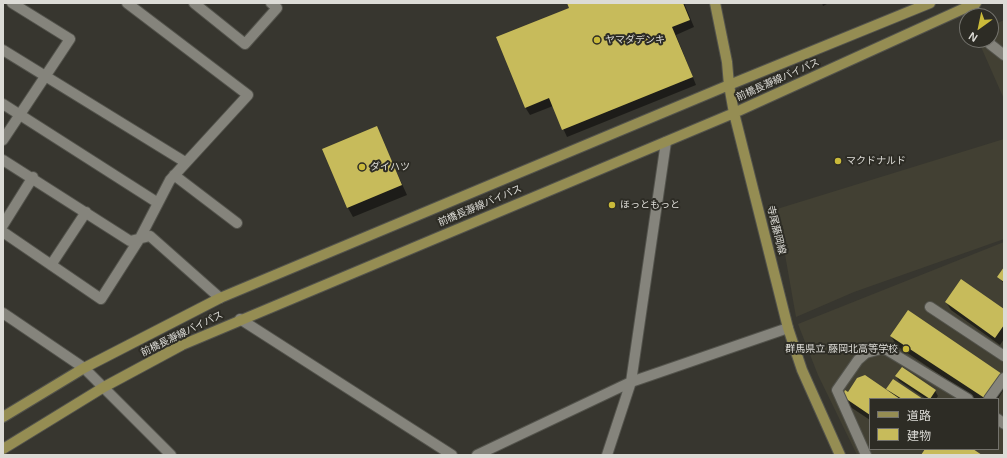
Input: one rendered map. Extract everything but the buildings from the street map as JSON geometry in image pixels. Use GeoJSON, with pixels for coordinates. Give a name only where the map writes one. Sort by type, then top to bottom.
{"type":"FeatureCollection","features":[{"type":"Feature","properties":{"kind":"main road","name":"寺尾藤岡線"},"geometry":{"type":"LineString","coordinates":[[715,3],[727,62],[734,113],[788,328],[802,370],[840,455]]}},
{"type":"Feature","properties":{"kind":"main road","name":"前橋長瀞線バイパス"},"geometry":{"type":"LineString","coordinates":[[3,417],[84,368],[220,298],[729,85],[930,3]]}},
{"type":"Feature","properties":{"kind":"main road","name":"前橋長瀞線バイパス"},"geometry":{"type":"LineString","coordinates":[[3,448],[104,387],[182,345],[240,319],[734,113],[974,4]]}},
{"type":"Feature","properties":{"kind":"street"},"geometry":{"type":"LineString","coordinates":[[3,140],[70,39],[12,3]]}},
{"type":"Feature","properties":{"kind":"street"},"geometry":{"type":"LineString","coordinates":[[3,232],[101,299],[140,238],[174,175],[248,95],[127,3]]}},
{"type":"Feature","properties":{"kind":"street"},"geometry":{"type":"LineString","coordinates":[[194,3],[245,44],[277,8],[271,3]]}},
{"type":"Feature","properties":{"kind":"street"},"geometry":{"type":"LineString","coordinates":[[995,48],[1004,55]]}},
{"type":"Feature","properties":{"kind":"street"},"geometry":{"type":"LineString","coordinates":[[3,50],[185,162]]}},
{"type":"Feature","properties":{"kind":"street"},"geometry":{"type":"LineString","coordinates":[[3,104],[158,203]]}},
{"type":"Feature","properties":{"kind":"street"},"geometry":{"type":"LineString","coordinates":[[606,455],[631,382],[666,142]]}},
{"type":"Feature","properties":{"kind":"street"},"geometry":{"type":"LineString","coordinates":[[3,160],[33,177],[130,241],[150,236],[220,298]]}},
{"type":"Feature","properties":{"kind":"street"},"geometry":{"type":"LineString","coordinates":[[174,175],[237,223]]}},
{"type":"Feature","properties":{"kind":"street"},"geometry":{"type":"LineString","coordinates":[[3,225],[33,177]]}},
{"type":"Feature","properties":{"kind":"street"},"geometry":{"type":"LineString","coordinates":[[51,265],[86,212]]}},
{"type":"Feature","properties":{"kind":"street"},"geometry":{"type":"LineString","coordinates":[[930,307],[1004,356]]}},
{"type":"Feature","properties":{"kind":"street"},"geometry":{"type":"LineString","coordinates":[[3,313],[84,368],[171,455]]}},
{"type":"Feature","properties":{"kind":"street"},"geometry":{"type":"LineString","coordinates":[[240,319],[452,455]]}},
{"type":"Feature","properties":{"kind":"street"},"geometry":{"type":"LineString","coordinates":[[477,455],[631,382],[788,328]]}},
{"type":"Feature","properties":{"kind":"street"},"geometry":{"type":"LineString","coordinates":[[866,455],[837,390],[858,360],[866,353],[881,349],[888,350],[966,398]]}},
{"type":"Feature","properties":{"kind":"street"},"geometry":{"type":"LineString","coordinates":[[990,398],[1004,378]]}},
{"type":"Feature","properties":{"kind":"shaded area"},"geometry":{"type":"Polygon","coordinates":[[[1004,20],[1004,99],[982,48],[999,48],[999,22],[1004,20]]]}},
{"type":"Feature","properties":{"kind":"shaded area"},"geometry":{"type":"Polygon","coordinates":[[[1004,139],[1004,239],[854,292],[796,317],[777,209],[1004,139]]]}},
{"type":"Feature","properties":{"kind":"shaded area","name":"群馬県立 藤岡北高等学校"},"geometry":{"type":"Polygon","coordinates":[[[1004,242],[1004,455],[857,455],[818,375],[798,324],[1004,242]]]}},
{"type":"Feature","properties":{"kind":"place","name":"ヤマダデンキ"},"geometry":{"type":"Point","coordinates":[597,40]}},
{"type":"Feature","properties":{"kind":"place","name":"マクドナルド"},"geometry":{"type":"Point","coordinates":[838,161]}},
{"type":"Feature","properties":{"kind":"place","name":"ダイハツ"},"geometry":{"type":"Point","coordinates":[362,167]}},
{"type":"Feature","properties":{"kind":"place","name":"ほっともっと"},"geometry":{"type":"Point","coordinates":[612,205]}},
{"type":"Feature","properties":{"kind":"place","name":"群馬県立 藤岡北高等学校"},"geometry":{"type":"Point","coordinates":[906,349]}}]}
